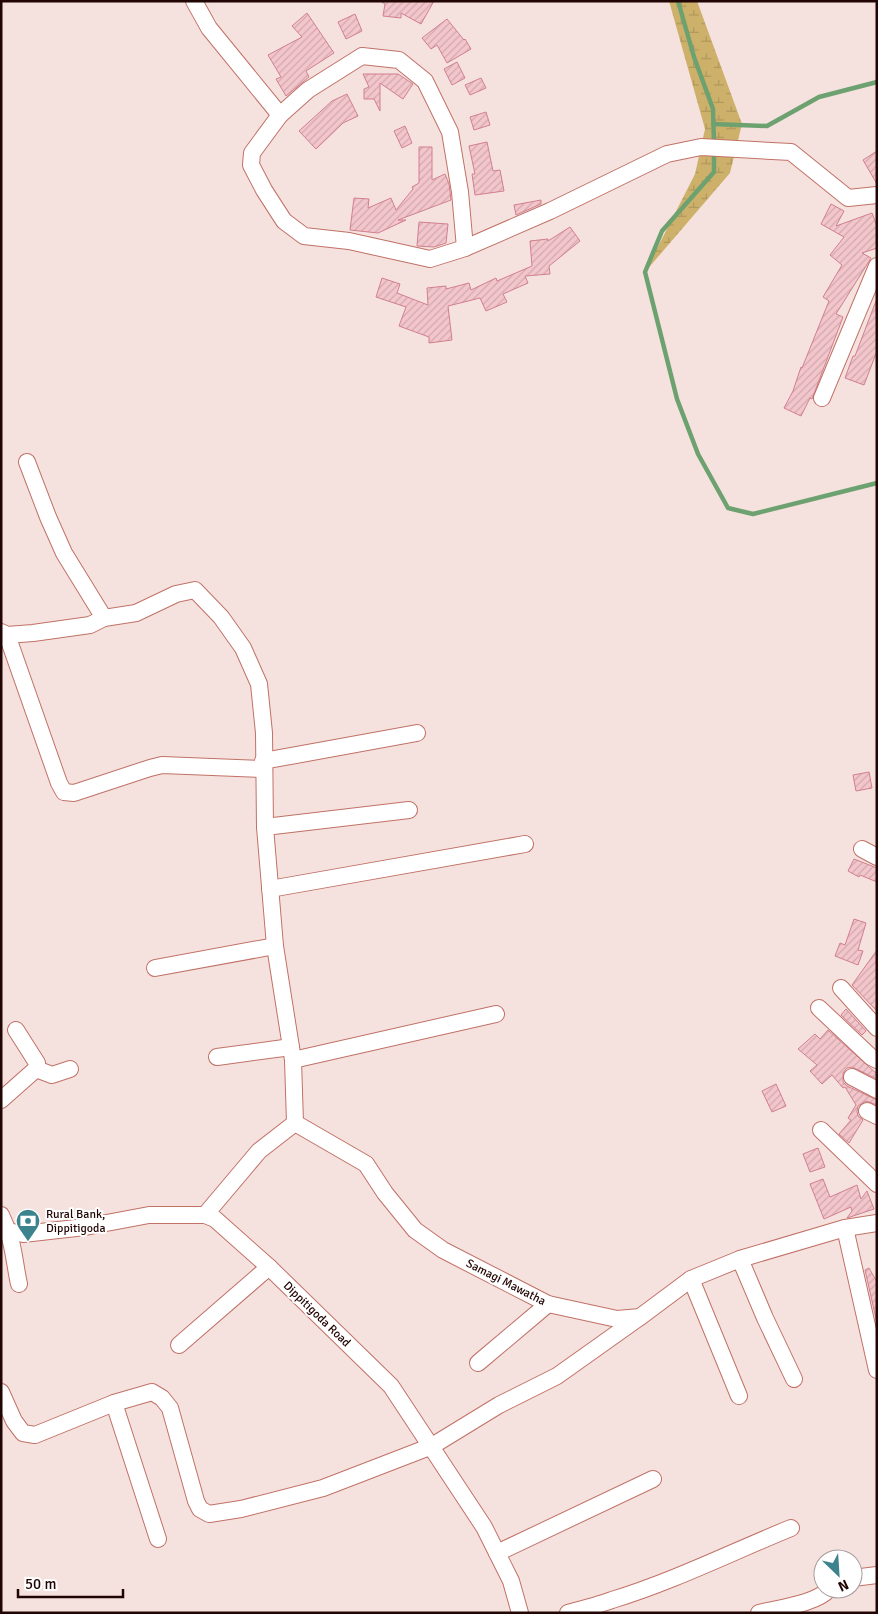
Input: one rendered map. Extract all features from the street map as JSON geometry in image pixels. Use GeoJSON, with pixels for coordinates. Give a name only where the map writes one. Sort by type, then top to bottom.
{"type":"FeatureCollection","features":[{"type":"Feature","properties":{"kind":"street"},"geometry":{"type":"LineString","coordinates":[[194,1],[209,28],[280,115]]}},
{"type":"Feature","properties":{"kind":"street"},"geometry":{"type":"LineString","coordinates":[[466,248],[460,192],[450,132],[425,81],[399,60],[362,56],[308,90],[280,115],[252,153],[251,164],[264,190],[284,221],[304,236],[348,241],[430,258],[466,248],[550,211],[667,154],[701,146],[791,152],[848,198],[877,195]]}},
{"type":"Feature","properties":{"kind":"street"},"geometry":{"type":"LineString","coordinates":[[822,398],[877,266]]}},
{"type":"Feature","properties":{"kind":"street"},"geometry":{"type":"LineString","coordinates":[[27,462],[64,553],[104,618]]}},
{"type":"Feature","properties":{"kind":"street"},"geometry":{"type":"LineString","coordinates":[[8,1231],[23,1234],[85,1227],[149,1215],[205,1215],[259,1151],[294,1123],[292,1053],[275,946],[265,827],[263,765],[264,734],[259,684],[243,648],[221,617],[195,590],[176,594],[136,613],[104,618],[90,625],[33,633],[4,634],[64,792],[74,793],[162,765],[263,765],[417,733]]}},
{"type":"Feature","properties":{"kind":"street"},"geometry":{"type":"LineString","coordinates":[[265,827],[409,810]]}},
{"type":"Feature","properties":{"kind":"street"},"geometry":{"type":"LineString","coordinates":[[270,889],[526,844]]}},
{"type":"Feature","properties":{"kind":"street"},"geometry":{"type":"LineString","coordinates":[[862,849],[877,857]]}},
{"type":"Feature","properties":{"kind":"street"},"geometry":{"type":"LineString","coordinates":[[155,968],[275,946]]}},
{"type":"Feature","properties":{"kind":"street"},"geometry":{"type":"LineString","coordinates":[[841,988],[877,1028]]}},
{"type":"Feature","properties":{"kind":"street"},"geometry":{"type":"LineString","coordinates":[[818,1008],[871,1057],[877,1060]]}},
{"type":"Feature","properties":{"kind":"street"},"geometry":{"type":"LineString","coordinates":[[218,1057],[292,1053],[496,1014]]}},
{"type":"Feature","properties":{"kind":"street"},"geometry":{"type":"LineString","coordinates":[[1,1100],[36,1069],[37,1064],[16,1030]]}},
{"type":"Feature","properties":{"kind":"street"},"geometry":{"type":"LineString","coordinates":[[36,1069],[52,1075],[70,1069]]}},
{"type":"Feature","properties":{"kind":"street"},"geometry":{"type":"LineString","coordinates":[[852,1077],[877,1090]]}},
{"type":"Feature","properties":{"kind":"street","name":"Samagi Mawatha"},"geometry":{"type":"LineString","coordinates":[[294,1123],[366,1164],[385,1193],[415,1230],[442,1250],[548,1304],[617,1319],[640,1317]]}},
{"type":"Feature","properties":{"kind":"street"},"geometry":{"type":"LineString","coordinates":[[821,1130],[877,1184]]}},
{"type":"Feature","properties":{"kind":"street"},"geometry":{"type":"LineString","coordinates":[[1,1215],[8,1231],[8,1257],[19,1284]]}},
{"type":"Feature","properties":{"kind":"street","name":"Dippitigoda Road"},"geometry":{"type":"LineString","coordinates":[[205,1215],[215,1219],[269,1267],[391,1386],[484,1527],[511,1581],[520,1613]]}},
{"type":"Feature","properties":{"kind":"street"},"geometry":{"type":"LineString","coordinates":[[1,1393],[14,1421],[23,1433],[35,1435],[114,1403],[152,1392],[162,1398],[170,1408],[196,1501],[200,1509],[209,1514],[241,1509],[323,1488],[432,1446],[499,1405],[557,1376],[692,1279],[740,1259],[845,1228],[877,1223]]}},
{"type":"Feature","properties":{"kind":"street"},"geometry":{"type":"LineString","coordinates":[[845,1228],[877,1370]]}},
{"type":"Feature","properties":{"kind":"street"},"geometry":{"type":"LineString","coordinates":[[740,1259],[794,1379]]}},
{"type":"Feature","properties":{"kind":"street"},"geometry":{"type":"LineString","coordinates":[[178,1345],[269,1267]]}},
{"type":"Feature","properties":{"kind":"street"},"geometry":{"type":"LineString","coordinates":[[692,1279],[739,1396]]}},
{"type":"Feature","properties":{"kind":"street"},"geometry":{"type":"LineString","coordinates":[[478,1363],[548,1304]]}},
{"type":"Feature","properties":{"kind":"street"},"geometry":{"type":"LineString","coordinates":[[114,1403],[158,1539]]}},
{"type":"Feature","properties":{"kind":"street"},"geometry":{"type":"LineString","coordinates":[[497,1553],[653,1479]]}},
{"type":"Feature","properties":{"kind":"street"},"geometry":{"type":"LineString","coordinates":[[568,1613],[612,1600],[678,1576],[728,1553],[791,1528]]}},
{"type":"Feature","properties":{"kind":"street"},"geometry":{"type":"LineString","coordinates":[[863,1577],[877,1575]]}},
{"type":"Feature","properties":{"kind":"street"},"geometry":{"type":"LineString","coordinates":[[758,1613],[813,1598]]}},
{"type":"Feature","properties":{"kind":"green space"},"geometry":{"type":"Polygon","coordinates":[[[669,1],[697,1],[742,124],[730,173],[645,272],[695,174],[705,129],[669,1]]]}},
{"type":"Feature","properties":{"kind":"building"},"geometry":{"type":"Polygon","coordinates":[[[380,1],[434,1],[421,24],[401,13],[401,18],[383,16],[385,4],[380,1]]]}},
{"type":"Feature","properties":{"kind":"building"},"geometry":{"type":"Polygon","coordinates":[[[307,13],[334,53],[306,71],[309,77],[286,96],[276,79],[281,77],[268,55],[302,37],[292,26],[307,13]]]}},
{"type":"Feature","properties":{"kind":"building"},"geometry":{"type":"Polygon","coordinates":[[[355,14],[362,31],[346,39],[338,22],[355,14]]]}},
{"type":"Feature","properties":{"kind":"building"},"geometry":{"type":"Polygon","coordinates":[[[447,19],[465,39],[471,49],[447,63],[437,45],[431,49],[422,38],[447,19]]]}},
{"type":"Feature","properties":{"kind":"building"},"geometry":{"type":"Polygon","coordinates":[[[457,62],[465,78],[452,85],[444,69],[457,62]]]}},
{"type":"Feature","properties":{"kind":"building"},"geometry":{"type":"Polygon","coordinates":[[[363,74],[398,74],[413,84],[403,99],[380,83],[380,111],[374,99],[364,99],[364,89],[369,87],[363,74]]]}},
{"type":"Feature","properties":{"kind":"building"},"geometry":{"type":"Polygon","coordinates":[[[481,78],[486,88],[470,95],[465,85],[481,78]]]}},
{"type":"Feature","properties":{"kind":"building"},"geometry":{"type":"Polygon","coordinates":[[[347,94],[358,116],[343,123],[316,149],[299,131],[332,101],[347,94]]]}},
{"type":"Feature","properties":{"kind":"building"},"geometry":{"type":"Polygon","coordinates":[[[486,112],[490,125],[474,130],[470,117],[486,112]]]}},
{"type":"Feature","properties":{"kind":"building"},"geometry":{"type":"Polygon","coordinates":[[[405,126],[412,143],[402,148],[394,131],[405,126]]]}},
{"type":"Feature","properties":{"kind":"building"},"geometry":{"type":"Polygon","coordinates":[[[487,142],[493,171],[500,170],[504,191],[475,195],[472,174],[475,174],[469,146],[487,142]]]}},
{"type":"Feature","properties":{"kind":"building"},"geometry":{"type":"Polygon","coordinates":[[[419,147],[432,147],[432,180],[445,174],[449,184],[451,200],[398,220],[406,220],[378,233],[350,230],[354,198],[369,199],[368,208],[391,198],[396,210],[413,189],[412,187],[419,183],[419,147]]]}},
{"type":"Feature","properties":{"kind":"building"},"geometry":{"type":"Polygon","coordinates":[[[877,151],[877,184],[863,160],[877,151]]]}},
{"type":"Feature","properties":{"kind":"building"},"geometry":{"type":"Polygon","coordinates":[[[541,200],[541,204],[516,215],[514,205],[541,200]]]}},
{"type":"Feature","properties":{"kind":"building"},"geometry":{"type":"Polygon","coordinates":[[[831,204],[844,211],[836,226],[872,213],[877,226],[877,248],[862,253],[871,258],[836,314],[843,317],[812,399],[810,398],[801,416],[784,408],[793,391],[829,301],[823,297],[842,265],[830,255],[844,237],[821,224],[831,204]]]}},
{"type":"Feature","properties":{"kind":"building"},"geometry":{"type":"Polygon","coordinates":[[[419,222],[448,224],[446,243],[434,247],[417,246],[419,222]]]}},
{"type":"Feature","properties":{"kind":"building"},"geometry":{"type":"Polygon","coordinates":[[[570,227],[580,241],[549,266],[550,274],[525,276],[528,283],[503,294],[507,302],[486,311],[480,298],[448,306],[452,340],[429,343],[429,337],[399,326],[406,307],[376,297],[382,278],[400,284],[397,293],[428,305],[427,288],[446,286],[446,289],[469,283],[471,290],[496,278],[497,281],[532,266],[530,241],[548,239],[548,241],[570,227]]]}},
{"type":"Feature","properties":{"kind":"building"},"geometry":{"type":"Polygon","coordinates":[[[876,301],[877,351],[864,385],[845,378],[876,301]]]}},
{"type":"Feature","properties":{"kind":"building"},"geometry":{"type":"Polygon","coordinates":[[[869,772],[872,788],[856,791],[853,775],[869,772]]]}},
{"type":"Feature","properties":{"kind":"building"},"geometry":{"type":"Polygon","coordinates":[[[854,859],[877,868],[877,882],[860,875],[859,877],[848,871],[854,859]]]}},
{"type":"Feature","properties":{"kind":"building"},"geometry":{"type":"Polygon","coordinates":[[[854,919],[866,923],[858,950],[863,951],[858,965],[835,956],[840,943],[845,945],[854,919]]]}},
{"type":"Feature","properties":{"kind":"building"},"geometry":{"type":"Polygon","coordinates":[[[877,950],[877,1011],[852,985],[877,950]]]}},
{"type":"Feature","properties":{"kind":"building"},"geometry":{"type":"Polygon","coordinates":[[[846,1009],[866,1031],[862,1035],[841,1015],[846,1009]]]}},
{"type":"Feature","properties":{"kind":"building"},"geometry":{"type":"Polygon","coordinates":[[[828,1030],[877,1074],[877,1079],[852,1067],[847,1068],[843,1073],[843,1082],[847,1086],[877,1100],[877,1105],[866,1101],[858,1106],[858,1116],[863,1120],[849,1143],[839,1134],[851,1120],[848,1118],[856,1105],[845,1087],[843,1088],[832,1075],[822,1084],[810,1071],[817,1065],[798,1049],[815,1034],[820,1039],[828,1030]]]}},
{"type":"Feature","properties":{"kind":"building"},"geometry":{"type":"Polygon","coordinates":[[[776,1084],[786,1106],[772,1112],[762,1091],[776,1084]]]}},
{"type":"Feature","properties":{"kind":"building"},"geometry":{"type":"Polygon","coordinates":[[[818,1148],[825,1167],[810,1172],[803,1154],[818,1148]]]}},
{"type":"Feature","properties":{"kind":"building"},"geometry":{"type":"Polygon","coordinates":[[[823,1179],[830,1197],[857,1185],[861,1199],[867,1191],[874,1209],[847,1218],[852,1211],[851,1207],[824,1219],[810,1184],[823,1179]]]}},
{"type":"Feature","properties":{"kind":"building"},"geometry":{"type":"Polygon","coordinates":[[[869,1268],[877,1282],[877,1323],[865,1270],[869,1268]]]}},
{"type":"Feature","properties":{"kind":"waterway"},"geometry":{"type":"LineString","coordinates":[[678,1],[694,57],[713,109],[714,144]]}},
{"type":"Feature","properties":{"kind":"waterway"},"geometry":{"type":"LineString","coordinates":[[713,124],[767,126],[819,97],[877,82]]}},
{"type":"Feature","properties":{"kind":"waterway"},"geometry":{"type":"LineString","coordinates":[[714,152],[714,172],[662,231],[645,272],[677,399],[698,454],[728,508],[753,514],[877,483]]}},
{"type":"Feature","properties":{"kind":"place","name":"Rural Bank, Dippitigoda"},"geometry":{"type":"Point","coordinates":[28,1242]}}]}
